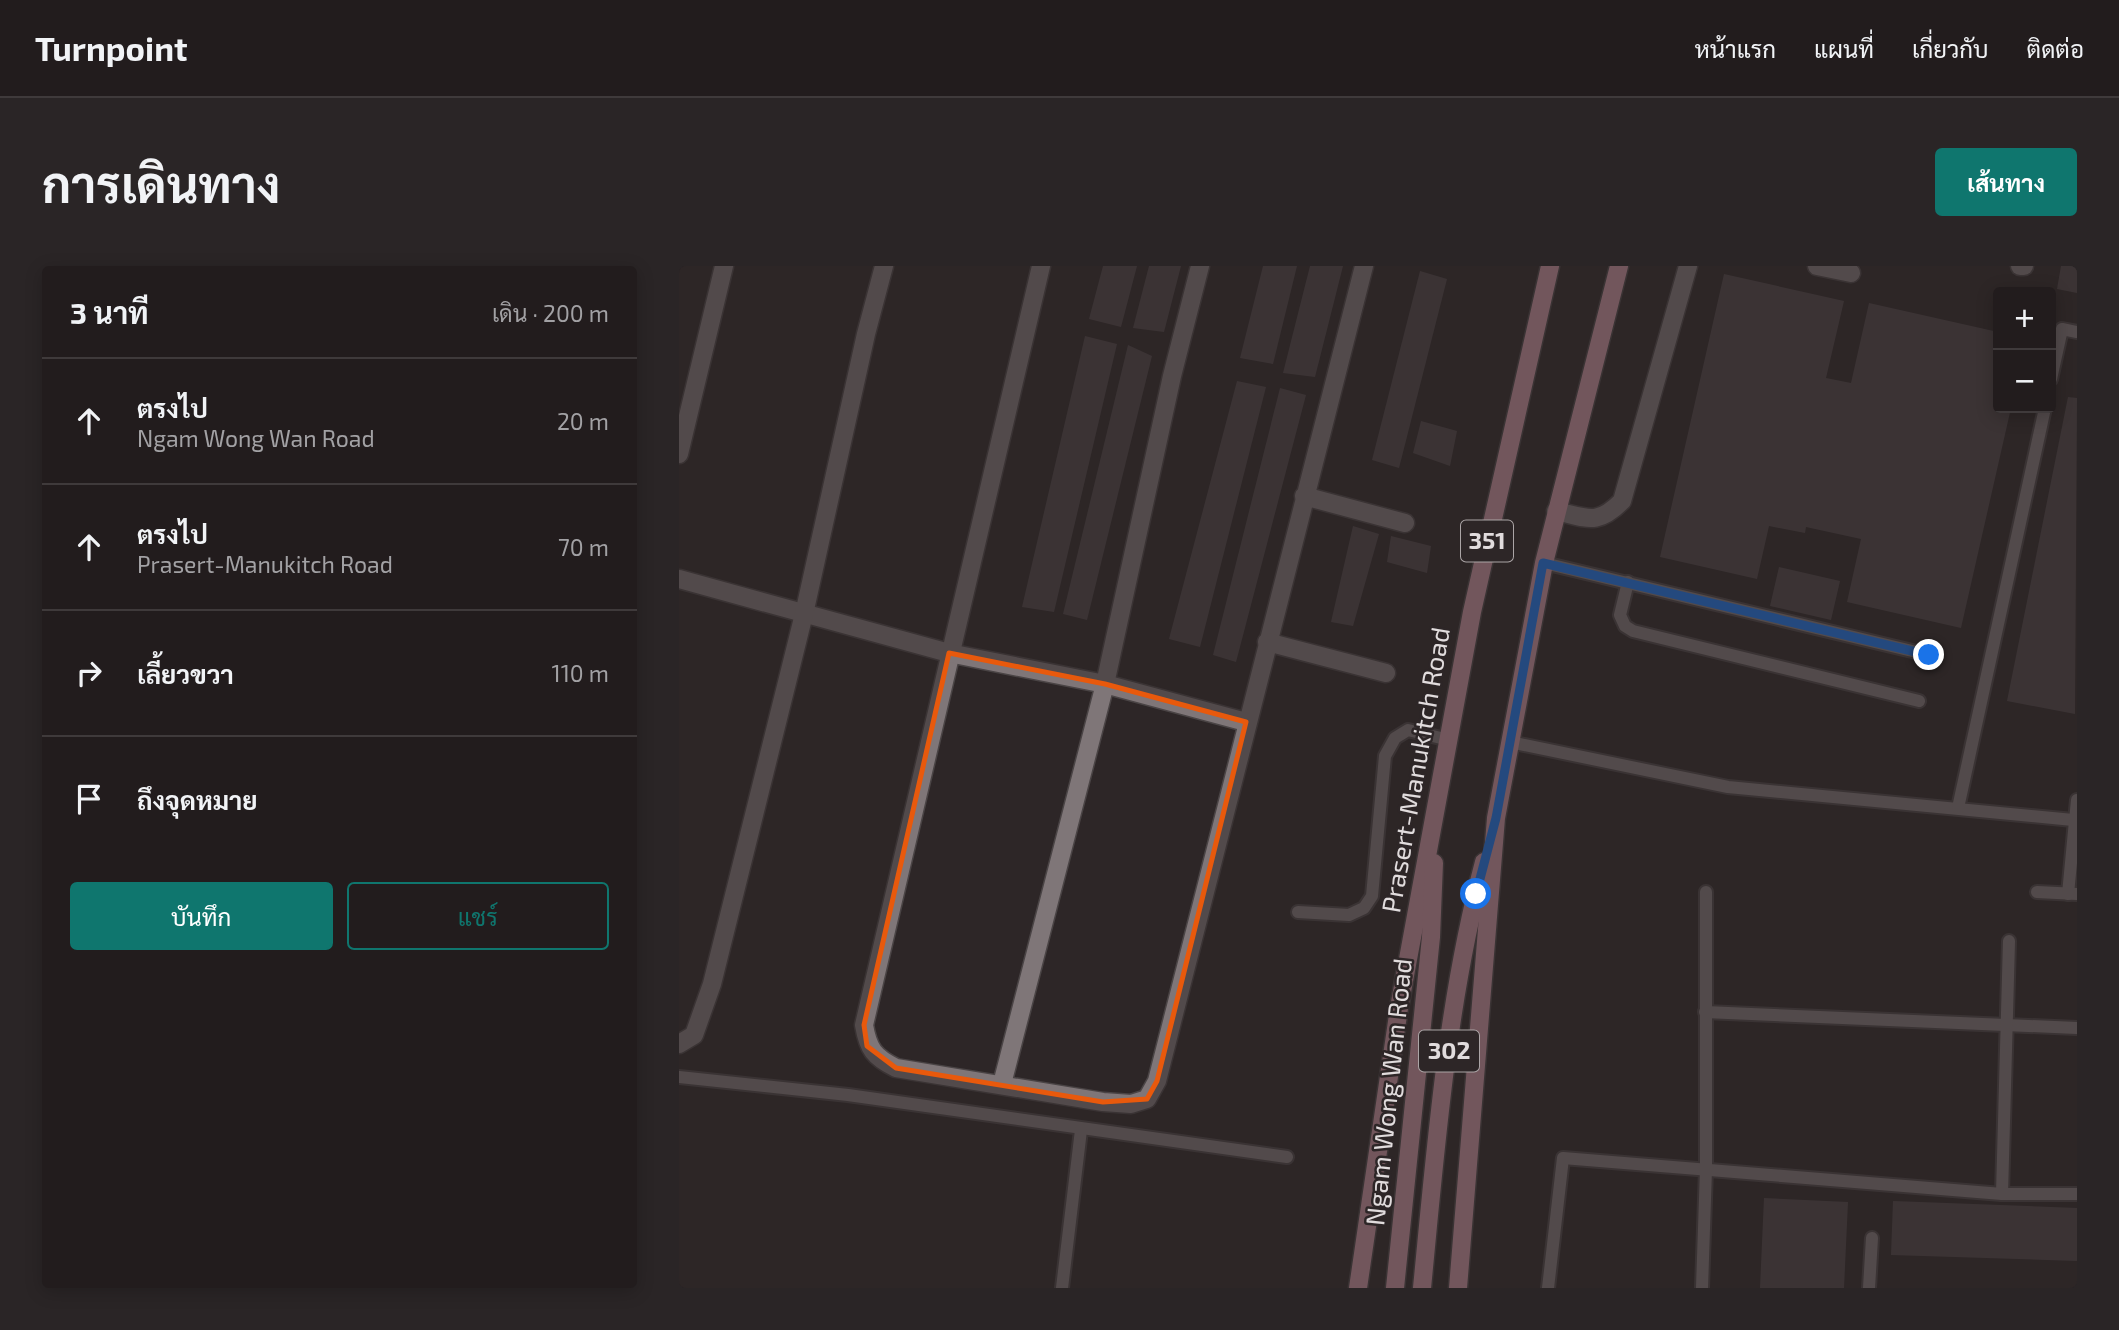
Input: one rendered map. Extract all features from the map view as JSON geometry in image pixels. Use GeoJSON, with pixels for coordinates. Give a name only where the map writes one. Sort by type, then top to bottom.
{"type":"FeatureCollection","features":[{"type":"Feature","properties":{"kind":"main road","name":"Prasert-Manukitch Road"},"geometry":{"type":"LineString","coordinates":[[1358,1288],[1395,1034],[1472,612],[1550,266]]}},
{"type":"Feature","properties":{"kind":"main road","name":"351"},"geometry":{"type":"LineString","coordinates":[[1458,1288],[1496,818],[1543,563],[1619,266]]}},
{"type":"Feature","properties":{"kind":"main road","name":"Ngam Wong Wan Road"},"geometry":{"type":"LineString","coordinates":[[1395,1288],[1431,937],[1434,818]]}},
{"type":"Feature","properties":{"kind":"main road","name":"Ngam Wong Wan Road"},"geometry":{"type":"LineString","coordinates":[[1422,1288],[1438,1125],[1457,993],[1476,894],[1496,818]]}},
{"type":"Feature","properties":{"kind":"street"},"geometry":{"type":"LineString","coordinates":[[679,454],[724,266]]}},
{"type":"Feature","properties":{"kind":"street"},"geometry":{"type":"LineString","coordinates":[[679,1044],[694,1035],[712,984],[804,614],[866,334],[884,266]]}},
{"type":"Feature","properties":{"kind":"street"},"geometry":{"type":"LineString","coordinates":[[1041,266],[864,1025],[867,1046],[877,1059],[896,1068],[1103,1102],[1131,1104],[1147,1099],[1157,1082],[1246,722],[1364,266]]}},
{"type":"Feature","properties":{"kind":"street"},"geometry":{"type":"LineString","coordinates":[[1002,1084],[1105,684],[1172,376],[1200,266]]}},
{"type":"Feature","properties":{"kind":"street"},"geometry":{"type":"LineString","coordinates":[[1556,511],[1596,520],[1607,516],[1622,501],[1688,266]]}},
{"type":"Feature","properties":{"kind":"street"},"geometry":{"type":"LineString","coordinates":[[1817,266],[1851,272]]}},
{"type":"Feature","properties":{"kind":"street"},"geometry":{"type":"LineString","coordinates":[[1304,496],[1405,523]]}},
{"type":"Feature","properties":{"kind":"street"},"geometry":{"type":"LineString","coordinates":[[679,579],[949,653],[1105,684],[1246,722]]}},
{"type":"Feature","properties":{"kind":"street"},"geometry":{"type":"LineString","coordinates":[[1267,642],[1386,673]]}},
{"type":"Feature","properties":{"kind":"lane"},"geometry":{"type":"LineString","coordinates":[[2056,354],[2061,329],[2077,332]]}},
{"type":"Feature","properties":{"kind":"lane"},"geometry":{"type":"LineString","coordinates":[[1958,808],[2044,413]]}},
{"type":"Feature","properties":{"kind":"lane"},"geometry":{"type":"LineString","coordinates":[[1543,563],[1929,655]]}},
{"type":"Feature","properties":{"kind":"lane"},"geometry":{"type":"LineString","coordinates":[[1628,582],[1619,615],[1625,626],[1633,631],[1919,701]]}},
{"type":"Feature","properties":{"kind":"lane"},"geometry":{"type":"LineString","coordinates":[[1298,912],[1349,915],[1364,908],[1371,896],[1375,870],[1385,756],[1395,738],[1408,730],[1450,740]]}},
{"type":"Feature","properties":{"kind":"lane"},"geometry":{"type":"LineString","coordinates":[[1510,742],[1728,787],[2073,820]]}},
{"type":"Feature","properties":{"kind":"lane"},"geometry":{"type":"LineString","coordinates":[[2037,892],[2073,894],[2073,820],[2077,800]]}},
{"type":"Feature","properties":{"kind":"lane"},"geometry":{"type":"LineString","coordinates":[[1702,1288],[1706,1169],[1706,892]]}},
{"type":"Feature","properties":{"kind":"lane"},"geometry":{"type":"LineString","coordinates":[[2002,1194],[2009,941]]}},
{"type":"Feature","properties":{"kind":"lane"},"geometry":{"type":"LineString","coordinates":[[1706,1012],[2077,1028]]}},
{"type":"Feature","properties":{"kind":"lane"},"geometry":{"type":"LineString","coordinates":[[679,1077],[848,1095],[1287,1157]]}},
{"type":"Feature","properties":{"kind":"lane"},"geometry":{"type":"LineString","coordinates":[[1062,1288],[1081,1130]]}},
{"type":"Feature","properties":{"kind":"lane"},"geometry":{"type":"LineString","coordinates":[[1548,1288],[1563,1158],[2002,1194],[2077,1194]]}},
{"type":"Feature","properties":{"kind":"lane"},"geometry":{"type":"LineString","coordinates":[[1869,1288],[1873,1238]]}},
{"type":"Feature","properties":{"kind":"highlighted area"},"geometry":{"type":"Polygon","coordinates":[[[949,653],[1105,684],[1246,722],[1157,1081],[1147,1099],[1103,1102],[896,1068],[867,1046],[864,1025],[949,653]]]}},
{"type":"Feature","properties":{"kind":"building"},"geometry":{"type":"Polygon","coordinates":[[[1103,266],[1137,266],[1121,327],[1089,319],[1103,266]]]}},
{"type":"Feature","properties":{"kind":"building"},"geometry":{"type":"Polygon","coordinates":[[[1149,266],[1181,266],[1164,332],[1133,328],[1149,266]]]}},
{"type":"Feature","properties":{"kind":"building"},"geometry":{"type":"Polygon","coordinates":[[[1263,266],[1297,266],[1273,364],[1240,358],[1263,266]]]}},
{"type":"Feature","properties":{"kind":"building"},"geometry":{"type":"Polygon","coordinates":[[[1310,266],[1343,266],[1315,377],[1283,373],[1310,266]]]}},
{"type":"Feature","properties":{"kind":"building"},"geometry":{"type":"Polygon","coordinates":[[[2061,266],[2077,266],[2077,293],[2057,289],[2061,266]]]}},
{"type":"Feature","properties":{"kind":"building"},"geometry":{"type":"Polygon","coordinates":[[[1420,271],[1447,279],[1399,468],[1372,460],[1420,271]]]}},
{"type":"Feature","properties":{"kind":"building"},"geometry":{"type":"Polygon","coordinates":[[[1724,274],[1844,301],[1826,378],[1851,383],[1869,303],[1993,331],[1993,413],[2010,413],[1961,628],[1847,602],[1861,539],[1806,527],[1805,533],[1769,526],[1757,579],[1660,557],[1724,274]]]}},
{"type":"Feature","properties":{"kind":"building"},"geometry":{"type":"Polygon","coordinates":[[[1085,336],[1117,344],[1054,612],[1022,607],[1085,336]]]}},
{"type":"Feature","properties":{"kind":"building"},"geometry":{"type":"Polygon","coordinates":[[[1128,345],[1152,356],[1087,620],[1063,614],[1128,345]]]}},
{"type":"Feature","properties":{"kind":"building"},"geometry":{"type":"Polygon","coordinates":[[[1237,381],[1266,387],[1200,647],[1169,639],[1237,381]]]}},
{"type":"Feature","properties":{"kind":"building"},"geometry":{"type":"Polygon","coordinates":[[[1280,388],[1306,395],[1236,662],[1213,655],[1280,388]]]}},
{"type":"Feature","properties":{"kind":"building"},"geometry":{"type":"Polygon","coordinates":[[[2068,397],[2077,398],[2075,714],[2007,701],[2068,397]]]}},
{"type":"Feature","properties":{"kind":"building"},"geometry":{"type":"Polygon","coordinates":[[[1421,421],[1457,431],[1450,466],[1413,453],[1421,421]]]}},
{"type":"Feature","properties":{"kind":"building"},"geometry":{"type":"Polygon","coordinates":[[[1353,526],[1379,534],[1353,626],[1331,622],[1353,526]]]}},
{"type":"Feature","properties":{"kind":"building"},"geometry":{"type":"Polygon","coordinates":[[[1391,536],[1431,546],[1427,573],[1387,562],[1391,536]]]}},
{"type":"Feature","properties":{"kind":"building"},"geometry":{"type":"Polygon","coordinates":[[[1779,567],[1840,581],[1831,620],[1770,606],[1779,567]]]}},
{"type":"Feature","properties":{"kind":"building"},"geometry":{"type":"Polygon","coordinates":[[[1764,1198],[1848,1202],[1844,1288],[1760,1288],[1764,1198]]]}},
{"type":"Feature","properties":{"kind":"building"},"geometry":{"type":"Polygon","coordinates":[[[1893,1201],[2077,1208],[2077,1261],[1891,1255],[1893,1201]]]}},
{"type":"Feature","properties":{"kind":"route"},"geometry":{"type":"LineString","coordinates":[[1476,894],[1496,818],[1543,563],[1767,614],[1929,655]]}}]}
